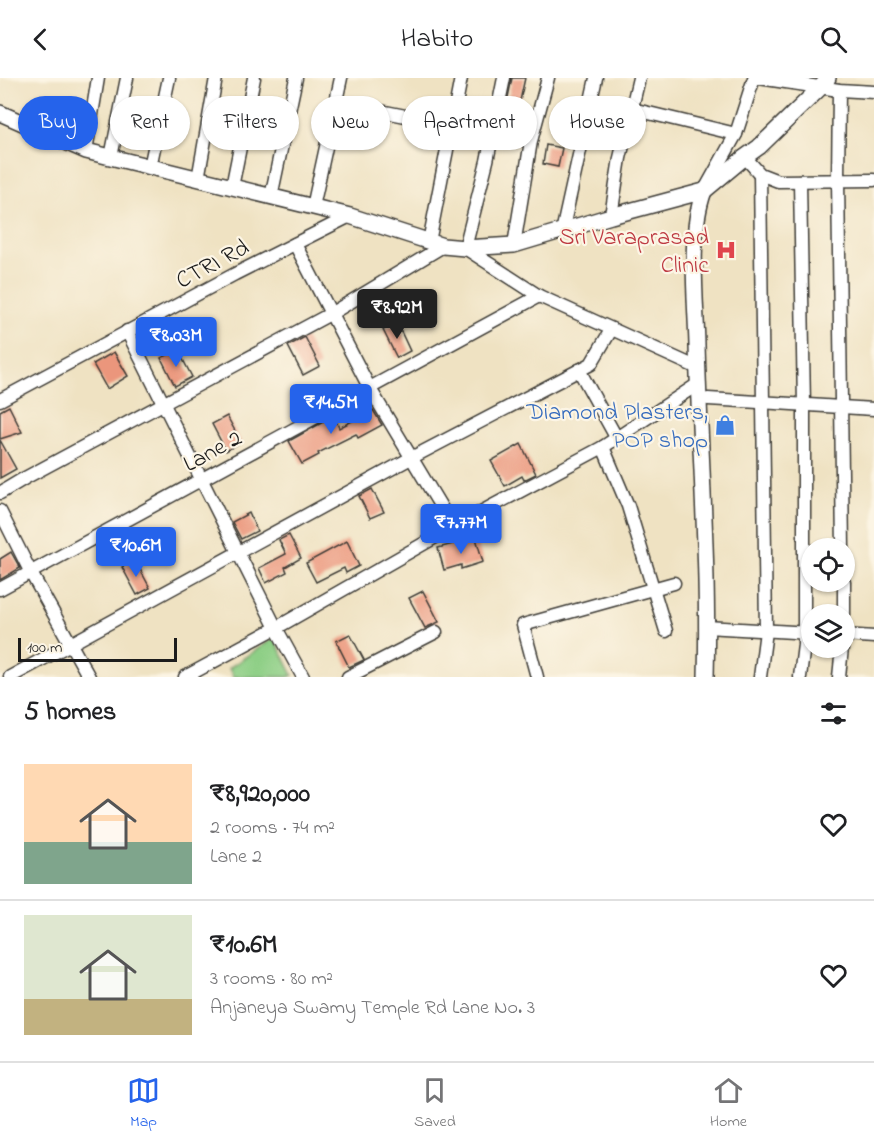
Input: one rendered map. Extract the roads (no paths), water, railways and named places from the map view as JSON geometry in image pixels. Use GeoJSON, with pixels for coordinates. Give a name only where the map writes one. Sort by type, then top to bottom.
{"type":"FeatureCollection","features":[{"type":"Feature","properties":{"kind":"street"},"geometry":{"type":"LineString","coordinates":[[86,152],[98,78]]}},
{"type":"Feature","properties":{"kind":"street"},"geometry":{"type":"LineString","coordinates":[[111,158],[127,78]]}},
{"type":"Feature","properties":{"kind":"street"},"geometry":{"type":"LineString","coordinates":[[150,167],[169,78]]}},
{"type":"Feature","properties":{"kind":"street"},"geometry":{"type":"LineString","coordinates":[[198,179],[216,78]]}},
{"type":"Feature","properties":{"kind":"street"},"geometry":{"type":"LineString","coordinates":[[232,187],[254,78]]}},
{"type":"Feature","properties":{"kind":"street"},"geometry":{"type":"LineString","coordinates":[[271,197],[296,78]]}},
{"type":"Feature","properties":{"kind":"street"},"geometry":{"type":"LineString","coordinates":[[336,96],[341,78]]}},
{"type":"Feature","properties":{"kind":"street"},"geometry":{"type":"LineString","coordinates":[[458,96],[461,78]]}},
{"type":"Feature","properties":{"kind":"street"},"geometry":{"type":"LineString","coordinates":[[500,96],[504,78]]}},
{"type":"Feature","properties":{"kind":"street"},"geometry":{"type":"LineString","coordinates":[[537,119],[548,78]]}},
{"type":"Feature","properties":{"kind":"street"},"geometry":{"type":"LineString","coordinates":[[562,232],[596,78]]}},
{"type":"Feature","properties":{"kind":"street"},"geometry":{"type":"LineString","coordinates":[[635,96],[639,78]]}},
{"type":"Feature","properties":{"kind":"street"},"geometry":{"type":"LineString","coordinates":[[711,628],[698,376],[696,218],[704,191],[736,134],[754,78]]}},
{"type":"Feature","properties":{"kind":"street"},"geometry":{"type":"LineString","coordinates":[[759,78],[825,82],[839,90],[874,92]]}},
{"type":"Feature","properties":{"kind":"street"},"geometry":{"type":"LineString","coordinates":[[0,113],[86,152],[350,216],[436,244],[465,248],[514,245],[704,191],[759,147],[825,82]]}},
{"type":"Feature","properties":{"kind":"street"},"geometry":{"type":"LineString","coordinates":[[839,90],[843,538]]}},
{"type":"Feature","properties":{"kind":"street"},"geometry":{"type":"LineString","coordinates":[[646,112],[736,134]]}},
{"type":"Feature","properties":{"kind":"street"},"geometry":{"type":"LineString","coordinates":[[313,207],[325,150]]}},
{"type":"Feature","properties":{"kind":"street"},"geometry":{"type":"LineString","coordinates":[[0,493],[332,313],[436,244],[449,150]]}},
{"type":"Feature","properties":{"kind":"street"},"geometry":{"type":"LineString","coordinates":[[465,248],[489,150]]}},
{"type":"Feature","properties":{"kind":"street"},"geometry":{"type":"LineString","coordinates":[[514,245],[530,150]]}},
{"type":"Feature","properties":{"kind":"street"},"geometry":{"type":"LineString","coordinates":[[611,216],[622,150]]}},
{"type":"Feature","properties":{"kind":"street"},"geometry":{"type":"LineString","coordinates":[[745,157],[760,174],[778,181],[874,180]]}},
{"type":"Feature","properties":{"kind":"street"},"geometry":{"type":"LineString","coordinates":[[760,174],[766,631],[760,677]]}},
{"type":"Feature","properties":{"kind":"street"},"geometry":{"type":"LineString","coordinates":[[800,182],[807,604]]}},
{"type":"Feature","properties":{"kind":"street"},"geometry":{"type":"LineString","coordinates":[[704,191],[711,628],[706,676]]}},
{"type":"Feature","properties":{"kind":"street","name":"CTRI Rd"},"geometry":{"type":"LineString","coordinates":[[0,400],[350,216]]}},
{"type":"Feature","properties":{"kind":"street"},"geometry":{"type":"LineString","coordinates":[[295,244],[369,387],[453,527]]}},
{"type":"Feature","properties":{"kind":"street"},"geometry":{"type":"LineString","coordinates":[[465,248],[539,296],[611,330],[698,376]]}},
{"type":"Feature","properties":{"kind":"street","name":"Lane 2"},"geometry":{"type":"LineString","coordinates":[[0,589],[539,296]]}},
{"type":"Feature","properties":{"kind":"street"},"geometry":{"type":"LineString","coordinates":[[10,677],[411,458],[591,364],[611,330]]}},
{"type":"Feature","properties":{"kind":"street"},"geometry":{"type":"LineString","coordinates":[[127,332],[238,554],[303,677]]}},
{"type":"Feature","properties":{"kind":"street"},"geometry":{"type":"LineString","coordinates":[[579,370],[616,436]]}},
{"type":"Feature","properties":{"kind":"street"},"geometry":{"type":"LineString","coordinates":[[185,677],[453,527],[603,447],[698,376]]}},
{"type":"Feature","properties":{"kind":"street"},"geometry":{"type":"LineString","coordinates":[[708,399],[874,409]]}},
{"type":"Feature","properties":{"kind":"street"},"geometry":{"type":"LineString","coordinates":[[603,447],[628,506],[666,631]]}},
{"type":"Feature","properties":{"kind":"street"},"geometry":{"type":"LineString","coordinates":[[0,511],[31,573],[89,677]]}},
{"type":"Feature","properties":{"kind":"street"},"geometry":{"type":"LineString","coordinates":[[537,677],[523,626],[674,583]]}},
{"type":"Feature","properties":{"kind":"street"},"geometry":{"type":"LineString","coordinates":[[711,628],[801,633]]}},
{"type":"Feature","properties":{"kind":"street"},"geometry":{"type":"LineString","coordinates":[[348,677],[436,632]]}},
{"type":"Feature","properties":{"kind":"street"},"geometry":{"type":"LineString","coordinates":[[855,636],[874,637]]}},
{"type":"Feature","properties":{"kind":"street"},"geometry":{"type":"LineString","coordinates":[[800,677],[802,658]]}},
{"type":"Feature","properties":{"kind":"street"},"geometry":{"type":"LineString","coordinates":[[838,677],[841,658]]}},
{"type":"Feature","properties":{"kind":"place","name":"Sri Varaprasad Clinic"},"geometry":{"type":"Point","coordinates":[726,250]}},
{"type":"Feature","properties":{"kind":"place","name":"Diamond Plasters, POP shop"},"geometry":{"type":"Point","coordinates":[725,425]}}]}
